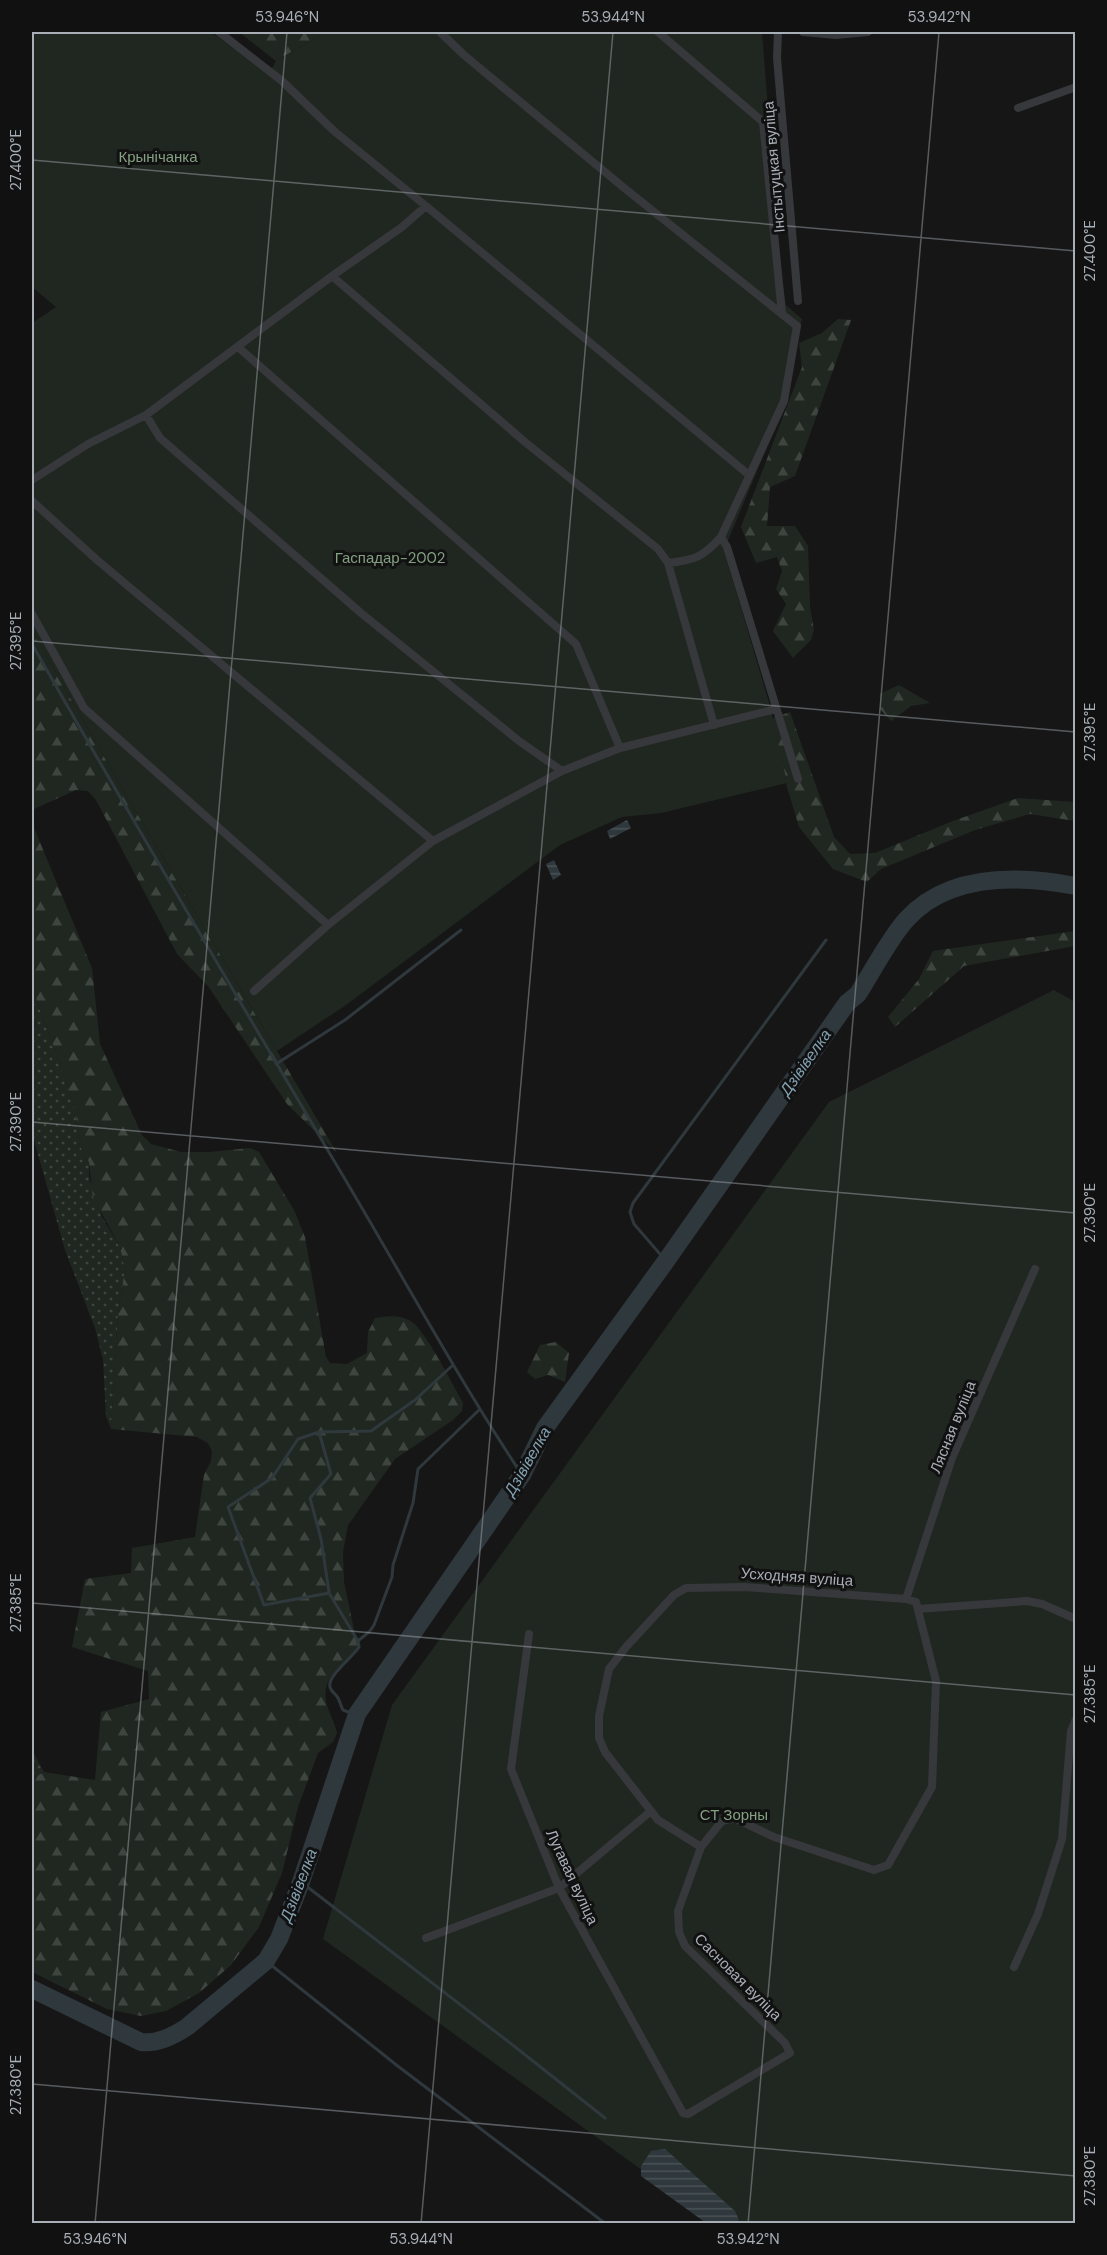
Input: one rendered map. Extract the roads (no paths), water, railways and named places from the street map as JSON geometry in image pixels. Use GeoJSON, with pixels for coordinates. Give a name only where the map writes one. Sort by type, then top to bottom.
{"type":"FeatureCollection","features":[{"type":"Feature","properties":{"kind":"street"},"geometry":{"type":"LineString","coordinates":[[219,32],[282,81],[334,131],[749,475]]}},
{"type":"Feature","properties":{"kind":"street"},"geometry":{"type":"LineString","coordinates":[[440,32],[464,55],[623,187],[797,326],[783,401],[721,537],[708,552],[691,561],[668,563]]}},
{"type":"Feature","properties":{"kind":"street"},"geometry":{"type":"LineString","coordinates":[[658,32],[763,122],[782,314]]}},
{"type":"Feature","properties":{"kind":"street","name":"Інстытуцкая вуліца"},"geometry":{"type":"LineString","coordinates":[[778,32],[777,58],[798,301]]}},
{"type":"Feature","properties":{"kind":"street"},"geometry":{"type":"LineString","coordinates":[[802,32],[836,35],[868,32]]}},
{"type":"Feature","properties":{"kind":"street"},"geometry":{"type":"LineString","coordinates":[[1018,108],[1076,87]]}},
{"type":"Feature","properties":{"kind":"street"},"geometry":{"type":"LineString","coordinates":[[32,480],[88,444],[146,415],[332,276],[402,227],[426,206]]}},
{"type":"Feature","properties":{"kind":"street"},"geometry":{"type":"LineString","coordinates":[[332,276],[525,442],[658,549],[668,563],[714,726]]}},
{"type":"Feature","properties":{"kind":"street"},"geometry":{"type":"LineString","coordinates":[[238,347],[576,644],[620,748]]}},
{"type":"Feature","properties":{"kind":"street"},"geometry":{"type":"LineString","coordinates":[[146,415],[160,438],[362,613],[519,741],[562,771]]}},
{"type":"Feature","properties":{"kind":"street"},"geometry":{"type":"LineString","coordinates":[[32,501],[97,560],[433,841]]}},
{"type":"Feature","properties":{"kind":"street"},"geometry":{"type":"LineString","coordinates":[[721,537],[727,547],[798,779]]}},
{"type":"Feature","properties":{"kind":"street"},"geometry":{"type":"LineString","coordinates":[[32,614],[84,708],[328,925]]}},
{"type":"Feature","properties":{"kind":"street"},"geometry":{"type":"LineString","coordinates":[[254,991],[328,925],[433,841],[562,771],[620,748],[776,709]]}},
{"type":"Feature","properties":{"kind":"street","name":"Лясная вуліца"},"geometry":{"type":"LineString","coordinates":[[906,1599],[952,1458],[1035,1269]]}},
{"type":"Feature","properties":{"kind":"street","name":"Усходняя вуліца"},"geometry":{"type":"LineString","coordinates":[[651,1811],[606,1752],[599,1738],[599,1716],[609,1670],[626,1647],[674,1595],[686,1588],[745,1587],[906,1599]]}},
{"type":"Feature","properties":{"kind":"street"},"geometry":{"type":"LineString","coordinates":[[906,1599],[916,1602],[918,1608],[1027,1601],[1042,1604],[1076,1619]]}},
{"type":"Feature","properties":{"kind":"street","name":"Сасновая вуліца"},"geometry":{"type":"LineString","coordinates":[[683,2113],[693,2113],[790,2053],[785,2043],[685,1946],[679,1932],[678,1911],[701,1847],[722,1821],[734,1818],[774,1837],[874,1870],[888,1865],[932,1787],[936,1681],[918,1608]]}},
{"type":"Feature","properties":{"kind":"street","name":"Лугавая вуліца"},"geometry":{"type":"LineString","coordinates":[[529,1634],[510,1769],[559,1888],[683,2113]]}},
{"type":"Feature","properties":{"kind":"street"},"geometry":{"type":"LineString","coordinates":[[1014,1967],[1038,1914],[1062,1839],[1071,1731],[1076,1719]]}},
{"type":"Feature","properties":{"kind":"street"},"geometry":{"type":"LineString","coordinates":[[426,1938],[559,1888],[651,1811],[658,1820],[701,1847]]}},
{"type":"Feature","properties":{"kind":"waterway"},"geometry":{"type":"LineString","coordinates":[[32,644],[449,1357],[522,1475]]}},
{"type":"Feature","properties":{"kind":"waterway","name":"Дзівівелка"},"geometry":{"type":"LineString","coordinates":[[32,1989],[141,2042],[153,2042],[187,2027],[266,1961],[279,1939],[301,1882],[357,1714],[522,1475],[545,1428],[666,1261],[847,1003],[858,994],[906,920],[923,905],[942,893],[985,881],[1031,880],[1076,886]]}},
{"type":"Feature","properties":{"kind":"waterway"},"geometry":{"type":"LineString","coordinates":[[276,1064],[345,1020],[461,930]]}},
{"type":"Feature","properties":{"kind":"waterway"},"geometry":{"type":"LineString","coordinates":[[666,1261],[634,1224],[630,1212],[633,1203],[826,940]]}},
{"type":"Feature","properties":{"kind":"waterway"},"geometry":{"type":"LineString","coordinates":[[358,1641],[329,1593],[264,1605],[228,1507],[272,1478],[298,1439],[319,1432],[371,1431],[415,1400],[453,1365]]}},
{"type":"Feature","properties":{"kind":"waterway"},"geometry":{"type":"LineString","coordinates":[[357,1714],[343,1710],[331,1689],[332,1678],[359,1647],[358,1641],[374,1625],[392,1577],[393,1565],[413,1503],[418,1469],[479,1410]]}},
{"type":"Feature","properties":{"kind":"waterway"},"geometry":{"type":"LineString","coordinates":[[319,1432],[331,1474],[310,1498],[321,1539],[329,1592]]}},
{"type":"Feature","properties":{"kind":"waterway"},"geometry":{"type":"LineString","coordinates":[[301,1882],[605,2118]]}},
{"type":"Feature","properties":{"kind":"waterway"},"geometry":{"type":"LineString","coordinates":[[266,1961],[399,2067],[606,2224]]}},
{"type":"Feature","properties":{"kind":"park label","name":"Крынічанка"},"geometry":{"type":"Point","coordinates":[158,157]}},
{"type":"Feature","properties":{"kind":"park label","name":"Гаспадар-2002"},"geometry":{"type":"Point","coordinates":[390,558]}},
{"type":"Feature","properties":{"kind":"park label","name":"СТ Зорны"},"geometry":{"type":"Point","coordinates":[734,1815]}}]}
